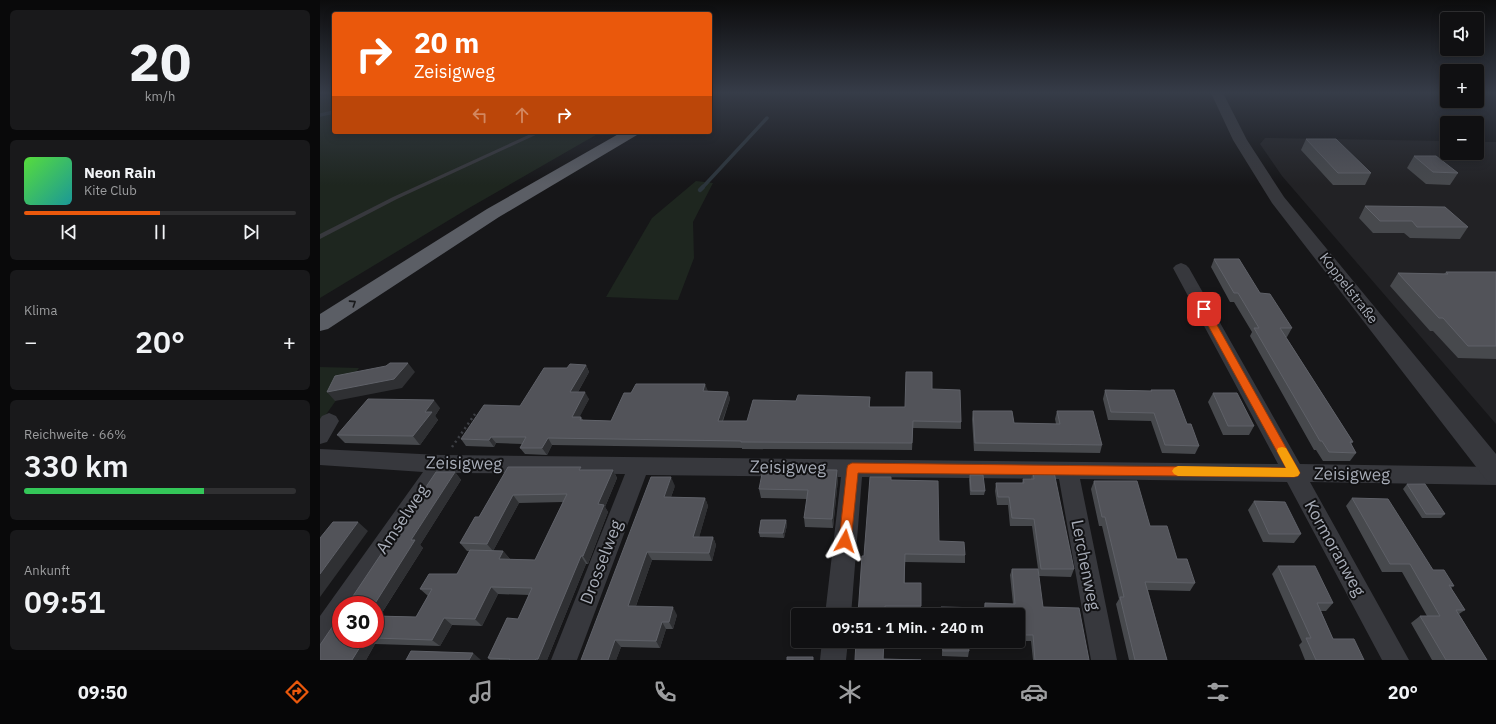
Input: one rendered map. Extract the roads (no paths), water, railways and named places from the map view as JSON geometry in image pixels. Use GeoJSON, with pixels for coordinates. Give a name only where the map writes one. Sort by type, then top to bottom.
{"type":"FeatureCollection","features":[{"type":"Feature","properties":{"kind":"highway"},"geometry":{"type":"LineString","coordinates":[[320,309],[477,211],[610,134]]}},
{"type":"Feature","properties":{"kind":"highway"},"geometry":{"type":"LineString","coordinates":[[320,324],[493,213],[629,134]]}},
{"type":"Feature","properties":{"kind":"street","name":"Koppelstraße"},"geometry":{"type":"LineString","coordinates":[[1232,124],[1240,140],[1278,200],[1496,475]]}},
{"type":"Feature","properties":{"kind":"street","name":"Kormoranweg"},"geometry":{"type":"LineString","coordinates":[[1181,268],[1396,660]]}},
{"type":"Feature","properties":{"kind":"street","name":"Zeisigweg"},"geometry":{"type":"LineString","coordinates":[[320,457],[440,464],[1496,475]]}},
{"type":"Feature","properties":{"kind":"street","name":"Amselweg"},"geometry":{"type":"LineString","coordinates":[[349,596],[440,464]]}},
{"type":"Feature","properties":{"kind":"street","name":"Drosselweg"},"geometry":{"type":"LineString","coordinates":[[564,660],[638,465]]}},
{"type":"Feature","properties":{"kind":"street"},"geometry":{"type":"LineString","coordinates":[[839,608],[852,468]]}},
{"type":"Feature","properties":{"kind":"street","name":"Lerchenweg"},"geometry":{"type":"LineString","coordinates":[[1068,470],[1104,660]]}},
{"type":"Feature","properties":{"kind":"street"},"geometry":{"type":"LineString","coordinates":[[320,639],[332,621]]}},
{"type":"Feature","properties":{"kind":"street"},"geometry":{"type":"LineString","coordinates":[[833,660],[834,648]]}},
{"type":"Feature","properties":{"kind":"lane"},"geometry":{"type":"LineString","coordinates":[[320,237],[396,198],[535,134]]}},
{"type":"Feature","properties":{"kind":"waterway"},"geometry":{"type":"LineString","coordinates":[[702,188],[762,124]]}}]}
